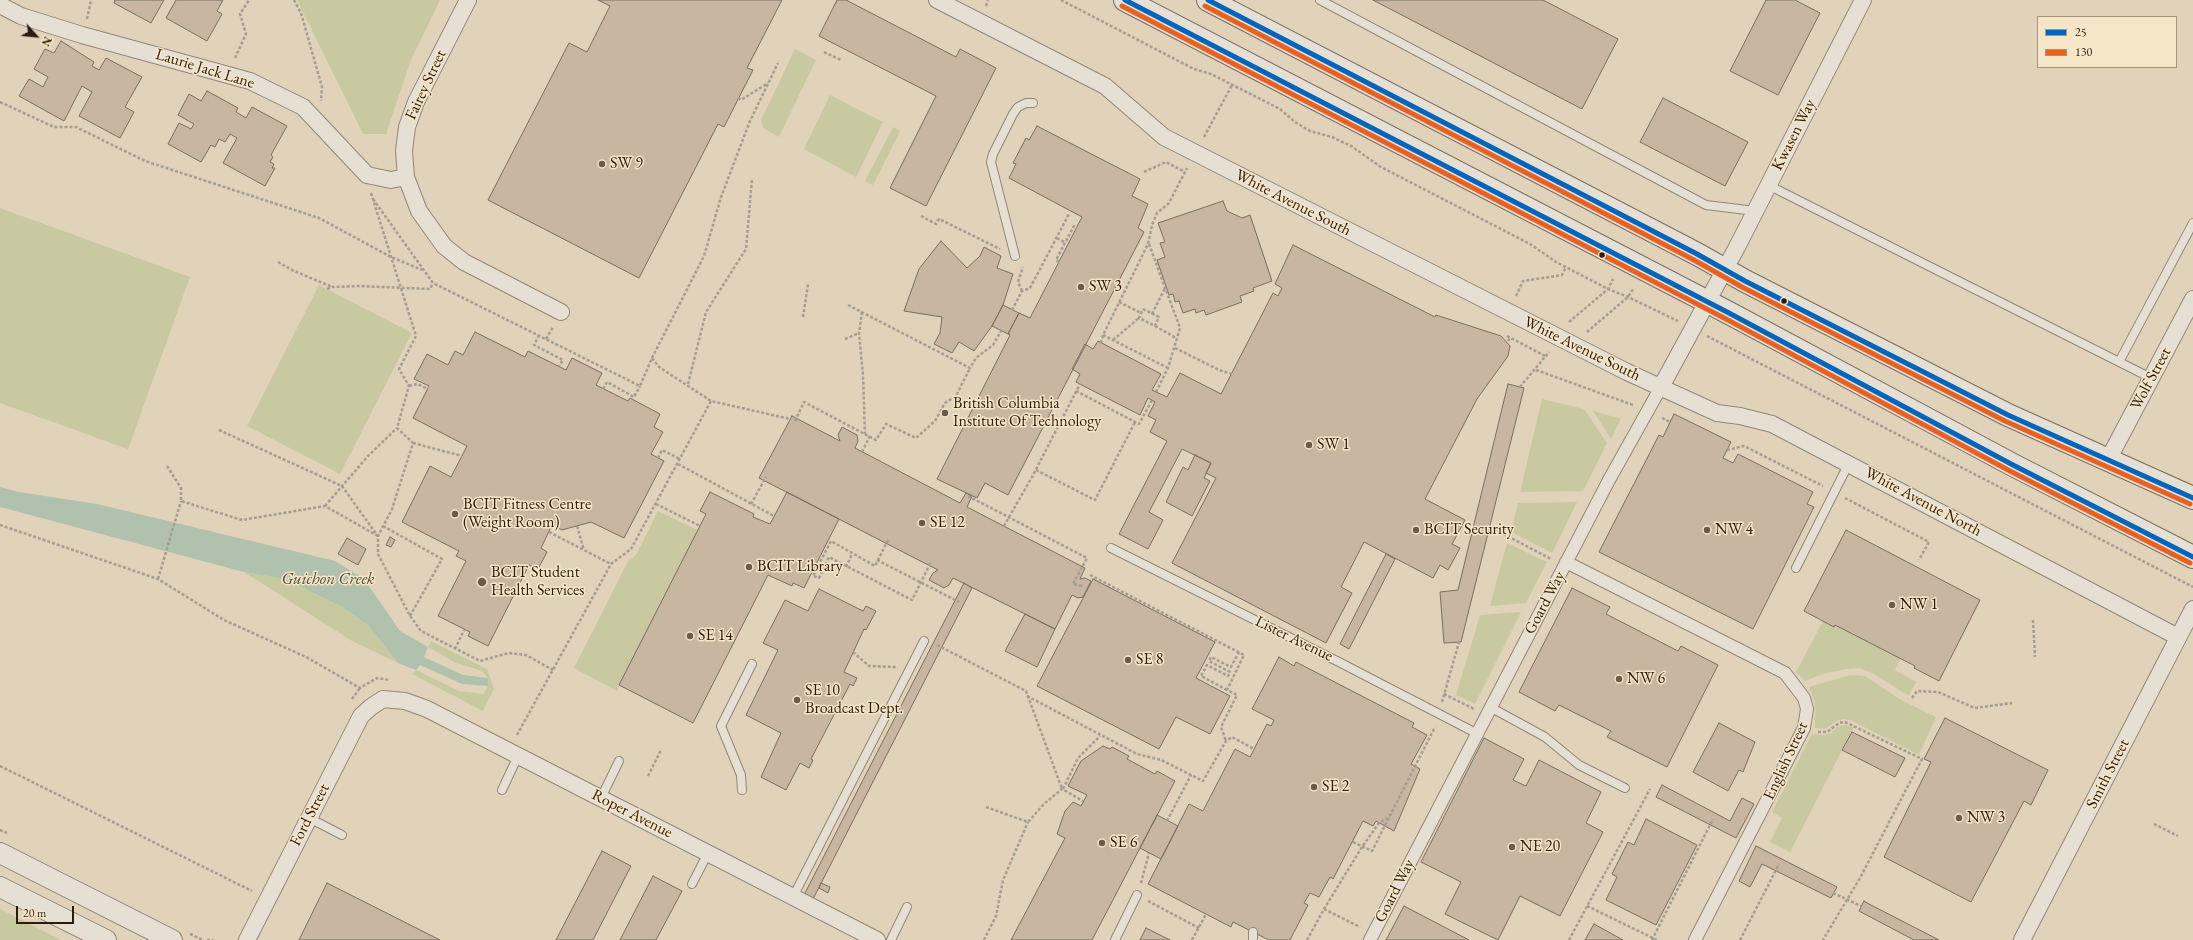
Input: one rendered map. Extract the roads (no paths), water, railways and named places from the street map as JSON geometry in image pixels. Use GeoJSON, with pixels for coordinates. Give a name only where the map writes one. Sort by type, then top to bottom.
{"type":"FeatureCollection","features":[{"type":"Feature","properties":{"kind":"main road"},"geometry":{"type":"LineString","coordinates":[[1125,0],[1706,301],[2013,465],[2193,557]]}},
{"type":"Feature","properties":{"kind":"main road"},"geometry":{"type":"LineString","coordinates":[[1208,0],[2008,415],[2193,498]]}},
{"type":"Feature","properties":{"kind":"street","name":"Fairey Street"},"geometry":{"type":"LineString","coordinates":[[468,0],[416,102],[407,127],[405,145],[406,177],[419,211],[444,246],[464,262],[561,312]]}},
{"type":"Feature","properties":{"kind":"street","name":"White Avenue South"},"geometry":{"type":"LineString","coordinates":[[937,0],[1105,86],[1164,137],[1577,348],[1661,387]]}},
{"type":"Feature","properties":{"kind":"street","name":"Kwasen Way"},"geometry":{"type":"LineString","coordinates":[[1724,269],[1863,0]]}},
{"type":"Feature","properties":{"kind":"street","name":"Laurie Jack Lane"},"geometry":{"type":"LineString","coordinates":[[0,5],[21,16],[75,33],[250,81],[303,108],[319,122],[367,175],[391,180],[406,177]]}},
{"type":"Feature","properties":{"kind":"street","name":"Goard Way"},"geometry":{"type":"LineString","coordinates":[[1370,940],[1476,733],[1724,269]]}},
{"type":"Feature","properties":{"kind":"street","name":"Wolf Street"},"geometry":{"type":"LineString","coordinates":[[2108,460],[2193,299]]}},
{"type":"Feature","properties":{"kind":"street","name":"White Avenue North"},"geometry":{"type":"LineString","coordinates":[[1661,387],[1717,414],[1740,416],[1772,424],[2178,637]]}},
{"type":"Feature","properties":{"kind":"street","name":"English Street"},"geometry":{"type":"LineString","coordinates":[[1566,564],[1785,673],[1804,698],[1807,709],[1804,728],[1695,940]]}},
{"type":"Feature","properties":{"kind":"street","name":"Smith Street"},"geometry":{"type":"LineString","coordinates":[[2022,940],[2193,609]]}},
{"type":"Feature","properties":{"kind":"street","name":"Roper Avenue"},"geometry":{"type":"LineString","coordinates":[[383,699],[405,701],[427,709],[877,940]]}},
{"type":"Feature","properties":{"kind":"street","name":"Ford Street"},"geometry":{"type":"LineString","coordinates":[[247,940],[361,716],[383,699]]}},
{"type":"Feature","properties":{"kind":"street"},"geometry":{"type":"LineString","coordinates":[[0,853],[172,940]]}},
{"type":"Feature","properties":{"kind":"street"},"geometry":{"type":"LineString","coordinates":[[0,887],[106,940]]}},
{"type":"Feature","properties":{"kind":"lane"},"geometry":{"type":"LineString","coordinates":[[1320,0],[1706,205],[1755,211]]}},
{"type":"Feature","properties":{"kind":"lane"},"geometry":{"type":"LineString","coordinates":[[1015,256],[991,162],[993,154],[1013,114],[1018,107],[1026,103],[1033,103]]}},
{"type":"Feature","properties":{"kind":"lane"},"geometry":{"type":"LineString","coordinates":[[1768,185],[2151,378]]}},
{"type":"Feature","properties":{"kind":"lane"},"geometry":{"type":"LineString","coordinates":[[2119,362],[2193,223]]}},
{"type":"Feature","properties":{"kind":"lane"},"geometry":{"type":"LineString","coordinates":[[1796,568],[1849,464]]}},
{"type":"Feature","properties":{"kind":"lane","name":"Lister Avenue"},"geometry":{"type":"LineString","coordinates":[[1111,548],[1337,661],[1476,733]]}},
{"type":"Feature","properties":{"kind":"lane"},"geometry":{"type":"LineString","coordinates":[[793,897],[924,641]]}},
{"type":"Feature","properties":{"kind":"lane"},"geometry":{"type":"LineString","coordinates":[[742,790],[741,775],[721,726],[752,664]]}},
{"type":"Feature","properties":{"kind":"lane"},"geometry":{"type":"LineString","coordinates":[[1488,711],[1545,737],[1579,765],[1624,788]]}},
{"type":"Feature","properties":{"kind":"lane"},"geometry":{"type":"LineString","coordinates":[[502,790],[518,756]]}},
{"type":"Feature","properties":{"kind":"lane"},"geometry":{"type":"LineString","coordinates":[[601,798],[619,761]]}},
{"type":"Feature","properties":{"kind":"lane"},"geometry":{"type":"LineString","coordinates":[[309,818],[342,835]]}},
{"type":"Feature","properties":{"kind":"lane"},"geometry":{"type":"LineString","coordinates":[[692,884],[708,853]]}},
{"type":"Feature","properties":{"kind":"lane"},"geometry":{"type":"LineString","coordinates":[[1115,940],[1137,895]]}},
{"type":"Feature","properties":{"kind":"lane"},"geometry":{"type":"LineString","coordinates":[[891,940],[906,907]]}},
{"type":"Feature","properties":{"kind":"water","name":"Guichon Creek"},"geometry":{"type":"Polygon","coordinates":[[[0,487],[19,492],[97,504],[335,561],[364,579],[400,631],[428,647],[424,657],[463,675],[488,678],[488,686],[462,684],[420,665],[416,670],[398,663],[369,626],[344,608],[285,579],[244,572],[0,507],[0,487]]]}},
{"type":"Feature","properties":{"kind":"place","name":"SW 9"},"geometry":{"type":"Point","coordinates":[602,164]}},
{"type":"Feature","properties":{"kind":"place","name":"SW 3"},"geometry":{"type":"Point","coordinates":[1081,287]}},
{"type":"Feature","properties":{"kind":"place","name":"British Columbia Institute Of Technology"},"geometry":{"type":"Point","coordinates":[945,413]}},
{"type":"Feature","properties":{"kind":"place","name":"SW 1"},"geometry":{"type":"Point","coordinates":[1309,445]}},
{"type":"Feature","properties":{"kind":"place","name":"BCIT Fitness Centre (Weight Room)"},"geometry":{"type":"Point","coordinates":[455,514]}},
{"type":"Feature","properties":{"kind":"place","name":"SE 12"},"geometry":{"type":"Point","coordinates":[922,523]}},
{"type":"Feature","properties":{"kind":"place","name":"BCIT Security"},"geometry":{"type":"Point","coordinates":[1416,530]}},
{"type":"Feature","properties":{"kind":"place","name":"NW 4"},"geometry":{"type":"Point","coordinates":[1707,530]}},
{"type":"Feature","properties":{"kind":"place","name":"BCIT Library"},"geometry":{"type":"Point","coordinates":[749,567]}},
{"type":"Feature","properties":{"kind":"place","name":"BCIT Student Health Services"},"geometry":{"type":"Point","coordinates":[482,582]}},
{"type":"Feature","properties":{"kind":"place","name":"NW 1"},"geometry":{"type":"Point","coordinates":[1892,605]}},
{"type":"Feature","properties":{"kind":"place","name":"SE 14"},"geometry":{"type":"Point","coordinates":[690,636]}},
{"type":"Feature","properties":{"kind":"place","name":"SE 8"},"geometry":{"type":"Point","coordinates":[1128,660]}},
{"type":"Feature","properties":{"kind":"place","name":"NW 6"},"geometry":{"type":"Point","coordinates":[1619,679]}},
{"type":"Feature","properties":{"kind":"place","name":"SE 10 Broadcast Dept."},"geometry":{"type":"Point","coordinates":[797,700]}},
{"type":"Feature","properties":{"kind":"place","name":"SE 2"},"geometry":{"type":"Point","coordinates":[1314,787]}},
{"type":"Feature","properties":{"kind":"place","name":"NW 3"},"geometry":{"type":"Point","coordinates":[1959,818]}},
{"type":"Feature","properties":{"kind":"place","name":"SE 6"},"geometry":{"type":"Point","coordinates":[1102,843]}},
{"type":"Feature","properties":{"kind":"place","name":"NE 20"},"geometry":{"type":"Point","coordinates":[1512,847]}}]}
